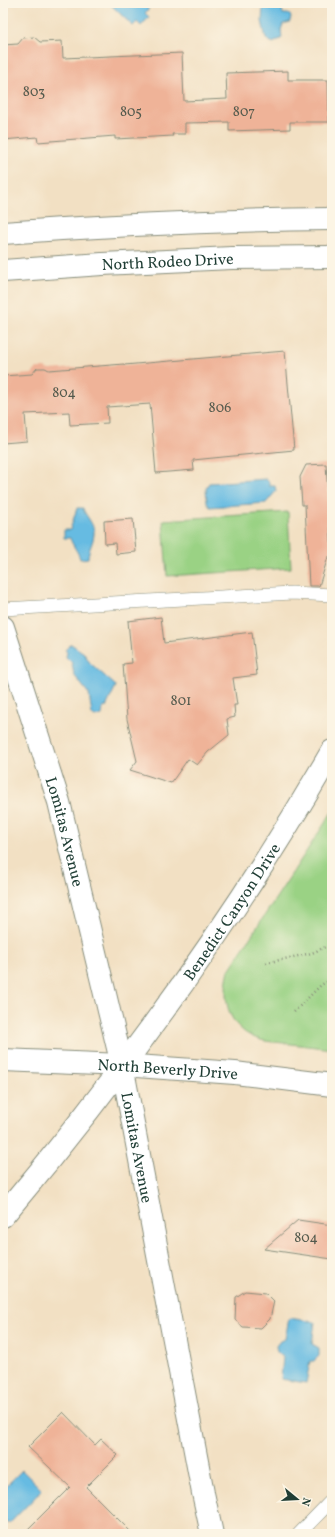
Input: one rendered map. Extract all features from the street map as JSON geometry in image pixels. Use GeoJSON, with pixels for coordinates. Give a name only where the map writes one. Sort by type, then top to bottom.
{"type":"FeatureCollection","features":[{"type":"Feature","properties":{"kind":"street"},"geometry":{"type":"LineString","coordinates":[[3,233],[100,226],[231,220],[332,219]]}},
{"type":"Feature","properties":{"kind":"street","name":"North Rodeo Drive"},"geometry":{"type":"LineString","coordinates":[[3,271],[102,264],[232,258],[332,257]]}},
{"type":"Feature","properties":{"kind":"street","name":"Lomitas Avenue"},"geometry":{"type":"LineString","coordinates":[[3,627],[59,802],[122,1065],[201,1486],[212,1534]]}},
{"type":"Feature","properties":{"kind":"street","name":"Benedict Canyon Drive"},"geometry":{"type":"LineString","coordinates":[[3,1216],[122,1065],[232,914],[293,820],[332,751]]}},
{"type":"Feature","properties":{"kind":"street","name":"North Beverly Drive"},"geometry":{"type":"LineString","coordinates":[[3,1060],[122,1065],[235,1073],[332,1085]]}},
{"type":"Feature","properties":{"kind":"lane"},"geometry":{"type":"LineString","coordinates":[[3,609],[292,593],[332,594]]}},
{"type":"Feature","properties":{"kind":"lane"},"geometry":{"type":"LineString","coordinates":[[299,1534],[332,1500]]}},
{"type":"Feature","properties":{"kind":"path"},"geometry":{"type":"LineString","coordinates":[[266,963],[312,953],[332,944]]}},
{"type":"Feature","properties":{"kind":"path"},"geometry":{"type":"LineString","coordinates":[[294,1012],[321,985],[332,979]]}},
{"type":"Feature","properties":{"kind":"green space"},"geometry":{"type":"Polygon","coordinates":[[[288,512],[291,568],[167,576],[163,520],[288,512]]]}},
{"type":"Feature","properties":{"kind":"green space"},"geometry":{"type":"Polygon","coordinates":[[[332,812],[332,1049],[261,1040],[241,1029],[234,1021],[227,1003],[226,992],[229,970],[332,812]]]}},
{"type":"Feature","properties":{"kind":"water"},"geometry":{"type":"Polygon","coordinates":[[[109,3],[143,3],[149,9],[145,13],[149,17],[141,26],[137,22],[133,26],[109,3]]]}},
{"type":"Feature","properties":{"kind":"water"},"geometry":{"type":"Polygon","coordinates":[[[263,3],[281,3],[283,14],[288,14],[291,16],[290,22],[283,24],[281,30],[282,38],[273,43],[266,39],[262,21],[263,3]]]}},
{"type":"Feature","properties":{"kind":"water"},"geometry":{"type":"Polygon","coordinates":[[[266,479],[269,482],[269,486],[275,486],[276,491],[266,503],[210,507],[207,503],[206,488],[209,483],[266,479]]]}},
{"type":"Feature","properties":{"kind":"water"},"geometry":{"type":"Polygon","coordinates":[[[77,508],[83,508],[94,530],[88,558],[80,559],[70,538],[64,538],[64,530],[70,530],[77,508]]]}},
{"type":"Feature","properties":{"kind":"water"},"geometry":{"type":"Polygon","coordinates":[[[71,644],[84,653],[90,663],[116,686],[106,707],[103,708],[102,715],[95,717],[92,715],[89,694],[74,675],[72,663],[66,657],[67,652],[65,650],[71,644]]]}},
{"type":"Feature","properties":{"kind":"water"},"geometry":{"type":"Polygon","coordinates":[[[289,1318],[315,1322],[312,1344],[319,1348],[319,1356],[314,1361],[310,1361],[306,1383],[281,1379],[283,1357],[277,1352],[276,1346],[280,1341],[285,1339],[289,1318]]]}},
{"type":"Feature","properties":{"kind":"water"},"geometry":{"type":"Polygon","coordinates":[[[22,1470],[42,1490],[9,1524],[7,1522],[3,1527],[3,1489],[22,1470]]]}},
{"type":"Feature","properties":{"kind":"building"},"geometry":{"type":"Polygon","coordinates":[[[34,37],[40,42],[62,41],[63,58],[182,53],[184,101],[227,99],[226,73],[288,71],[288,80],[328,80],[329,122],[290,122],[290,129],[229,131],[229,122],[185,123],[185,134],[172,134],[173,136],[115,139],[115,136],[38,142],[37,137],[3,140],[3,45],[18,44],[23,38],[34,37]]]}},
{"type":"Feature","properties":{"kind":"building"},"geometry":{"type":"Polygon","coordinates":[[[285,351],[294,450],[193,460],[194,470],[156,473],[150,404],[107,407],[108,423],[70,425],[69,412],[25,414],[27,441],[3,443],[3,376],[32,374],[37,368],[45,368],[49,370],[124,365],[285,351]]]}},
{"type":"Feature","properties":{"kind":"building"},"geometry":{"type":"Polygon","coordinates":[[[326,464],[332,557],[328,557],[319,586],[309,586],[305,505],[302,505],[300,477],[306,465],[326,464]]]}},
{"type":"Feature","properties":{"kind":"building"},"geometry":{"type":"Polygon","coordinates":[[[133,519],[136,552],[116,554],[115,543],[105,544],[104,521],[133,519]]]}},
{"type":"Feature","properties":{"kind":"building"},"geometry":{"type":"Polygon","coordinates":[[[161,617],[164,643],[252,632],[257,675],[233,678],[237,705],[234,705],[235,717],[227,719],[229,735],[208,752],[197,765],[188,759],[171,783],[130,770],[137,761],[127,719],[123,664],[132,663],[128,621],[161,617]]]}},
{"type":"Feature","properties":{"kind":"building"},"geometry":{"type":"Polygon","coordinates":[[[298,1220],[332,1225],[332,1259],[264,1249],[298,1220]]]}},
{"type":"Feature","properties":{"kind":"building"},"geometry":{"type":"Polygon","coordinates":[[[245,1291],[266,1293],[274,1301],[270,1319],[261,1328],[243,1327],[235,1320],[236,1297],[245,1291]]]}},
{"type":"Feature","properties":{"kind":"building"},"geometry":{"type":"Polygon","coordinates":[[[63,1412],[95,1445],[101,1439],[118,1455],[86,1487],[133,1534],[23,1534],[70,1487],[28,1447],[63,1412]]]}}]}
